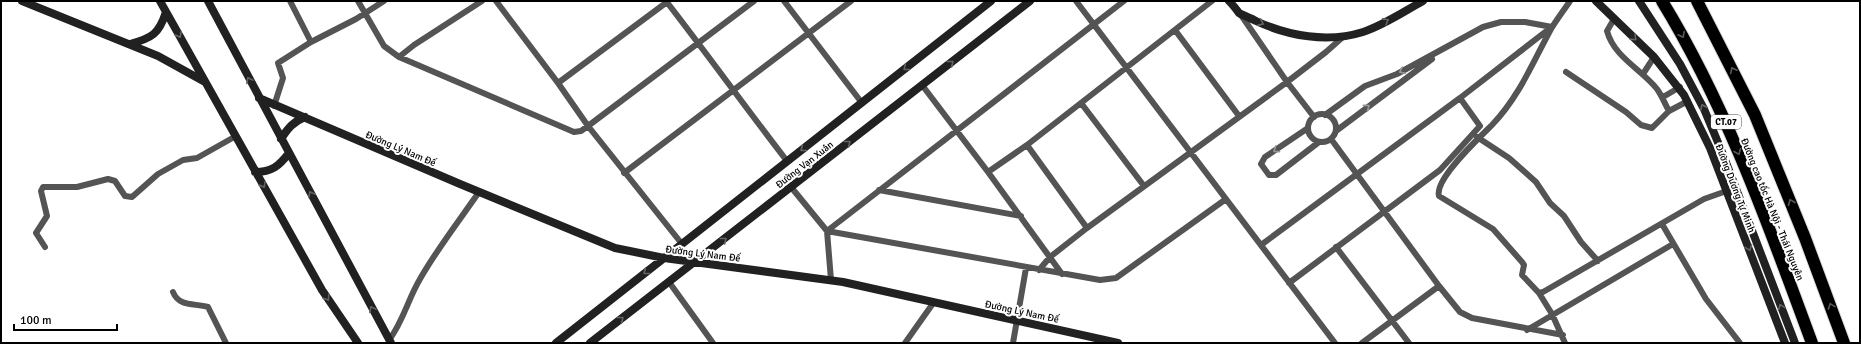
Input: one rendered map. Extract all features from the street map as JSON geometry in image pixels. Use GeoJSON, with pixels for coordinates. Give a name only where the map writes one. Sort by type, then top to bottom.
{"type":"FeatureCollection","features":[{"type":"Feature","properties":{"kind":"highway","name":"Đường cao tốc Hà Nội - Thái Nguyên"},"geometry":{"type":"LineString","coordinates":[[1662,1],[1675,22],[1728,128],[1777,249],[1812,343]]}},
{"type":"Feature","properties":{"kind":"highway","name":"Đường cao tốc Hà Nội - Thái Nguyên"},"geometry":{"type":"LineString","coordinates":[[1699,3],[1755,115],[1805,238],[1844,343]]}},
{"type":"Feature","properties":{"kind":"street"},"geometry":{"type":"LineString","coordinates":[[22,1],[158,56],[206,82]]}},
{"type":"Feature","properties":{"kind":"street"},"geometry":{"type":"LineString","coordinates":[[160,1],[322,290],[358,343]]}},
{"type":"Feature","properties":{"kind":"street"},"geometry":{"type":"LineString","coordinates":[[208,1],[288,153],[390,341]]}},
{"type":"Feature","properties":{"kind":"street"},"geometry":{"type":"LineString","coordinates":[[290,1],[311,42]]}},
{"type":"Feature","properties":{"kind":"street"},"geometry":{"type":"LineString","coordinates":[[358,1],[384,46],[399,57],[574,132],[581,131],[588,126],[754,1]]}},
{"type":"Feature","properties":{"kind":"street"},"geometry":{"type":"LineString","coordinates":[[274,106],[283,78],[278,63],[311,42],[384,1]]}},
{"type":"Feature","properties":{"kind":"street"},"geometry":{"type":"LineString","coordinates":[[399,57],[414,45],[482,1]]}},
{"type":"Feature","properties":{"kind":"street"},"geometry":{"type":"LineString","coordinates":[[496,1],[558,83],[588,126],[682,244]]}},
{"type":"Feature","properties":{"kind":"street"},"geometry":{"type":"LineString","coordinates":[[558,83],[667,1],[733,92],[787,161]]}},
{"type":"Feature","properties":{"kind":"street"},"geometry":{"type":"LineString","coordinates":[[784,1],[862,103]]}},
{"type":"Feature","properties":{"kind":"street"},"geometry":{"type":"LineString","coordinates":[[624,173],[733,92],[851,1]]}},
{"type":"Feature","properties":{"kind":"street","name":"Đường Vạn Xuân"},"geometry":{"type":"LineString","coordinates":[[556,343],[991,1]]}},
{"type":"Feature","properties":{"kind":"street","name":"Đường Vạn Xuân"},"geometry":{"type":"LineString","coordinates":[[590,343],[1030,1]]}},
{"type":"Feature","properties":{"kind":"street"},"geometry":{"type":"LineString","coordinates":[[1076,1],[1335,343]]}},
{"type":"Feature","properties":{"kind":"street"},"geometry":{"type":"LineString","coordinates":[[827,231],[1124,1]]}},
{"type":"Feature","properties":{"kind":"street"},"geometry":{"type":"LineString","coordinates":[[988,172],[1027,145],[1212,1]]}},
{"type":"Feature","properties":{"kind":"street"},"geometry":{"type":"LineString","coordinates":[[1229,1],[1314,117]]}},
{"type":"Feature","properties":{"kind":"street"},"geometry":{"type":"LineString","coordinates":[[1240,14],[1264,25],[1287,32],[1323,37],[1344,36],[1377,26],[1423,1]]}},
{"type":"Feature","properties":{"kind":"street"},"geometry":{"type":"LineString","coordinates":[[1565,343],[1563,335],[1539,293],[1522,276],[1524,266],[1522,262],[1493,229],[1439,196],[1437,192],[1439,186],[1458,159],[1477,137],[1495,121],[1522,86],[1552,27],[1570,1]]}},
{"type":"Feature","properties":{"kind":"street","name":"Đường Dương Tự Minh"},"geometry":{"type":"LineString","coordinates":[[1596,1],[1654,57],[1680,87],[1731,189],[1795,343]]}},
{"type":"Feature","properties":{"kind":"street","name":"Đường Dương Tự Minh"},"geometry":{"type":"LineString","coordinates":[[1639,1],[1694,88],[1722,152],[1731,189],[1785,343]]}},
{"type":"Feature","properties":{"kind":"street"},"geometry":{"type":"LineString","coordinates":[[130,44],[150,38],[157,32],[162,24],[166,12]]}},
{"type":"Feature","properties":{"kind":"street"},"geometry":{"type":"LineString","coordinates":[[1614,19],[1607,31],[1616,50],[1643,74],[1658,90],[1669,111]]}},
{"type":"Feature","properties":{"kind":"street"},"geometry":{"type":"LineString","coordinates":[[1314,117],[1325,115],[1365,86],[1397,74],[1483,27],[1500,22],[1524,22],[1552,27]]}},
{"type":"Feature","properties":{"kind":"street"},"geometry":{"type":"LineString","coordinates":[[1261,245],[1460,98],[1552,27]]}},
{"type":"Feature","properties":{"kind":"street"},"geometry":{"type":"LineString","coordinates":[[1175,30],[1239,116]]}},
{"type":"Feature","properties":{"kind":"street"},"geometry":{"type":"LineString","coordinates":[[1039,270],[1050,257],[1087,228],[1287,82],[1344,36]]}},
{"type":"Feature","properties":{"kind":"street"},"geometry":{"type":"LineString","coordinates":[[1314,117],[1308,128],[1265,157],[1261,164],[1268,175],[1276,175],[1320,142],[1331,139],[1336,131],[1448,46]]}},
{"type":"Feature","properties":{"kind":"street"},"geometry":{"type":"LineString","coordinates":[[1643,74],[1654,57]]}},
{"type":"Feature","properties":{"kind":"street"},"geometry":{"type":"LineString","coordinates":[[1566,72],[1626,112],[1641,125],[1652,128],[1669,111],[1688,101]]}},
{"type":"Feature","properties":{"kind":"street"},"geometry":{"type":"LineString","coordinates":[[922,85],[1021,216],[1062,274]]}},
{"type":"Feature","properties":{"kind":"street"},"geometry":{"type":"LineString","coordinates":[[1662,97],[1680,87]]}},
{"type":"Feature","properties":{"kind":"street","name":"Đường Lý Nam Đế"},"geometry":{"type":"LineString","coordinates":[[259,98],[274,106],[305,117],[479,192],[615,248],[664,258],[696,261],[831,280],[1118,343]]}},
{"type":"Feature","properties":{"kind":"street"},"geometry":{"type":"LineString","coordinates":[[1460,98],[1484,131]]}},
{"type":"Feature","properties":{"kind":"street"},"geometry":{"type":"LineString","coordinates":[[1081,103],[1144,186]]}},
{"type":"Feature","properties":{"kind":"street"},"geometry":{"type":"LineString","coordinates":[[1325,115],[1332,119],[1336,126],[1336,131]]}},
{"type":"Feature","properties":{"kind":"street"},"geometry":{"type":"LineString","coordinates":[[281,139],[289,126],[295,121],[305,117]]}},
{"type":"Feature","properties":{"kind":"street"},"geometry":{"type":"LineString","coordinates":[[1289,283],[1440,170],[1480,126]]}},
{"type":"Feature","properties":{"kind":"street"},"geometry":{"type":"LineString","coordinates":[[1308,128],[1312,139],[1320,142]]}},
{"type":"Feature","properties":{"kind":"street"},"geometry":{"type":"LineString","coordinates":[[45,247],[36,233],[48,216],[41,191],[43,187],[77,187],[108,179],[115,181],[125,196],[132,197],[158,174],[184,160],[197,158],[236,136]]}},
{"type":"Feature","properties":{"kind":"street"},"geometry":{"type":"LineString","coordinates":[[1477,137],[1499,153],[1509,158],[1536,182],[1550,203],[1564,216],[1581,242],[1598,261]]}},
{"type":"Feature","properties":{"kind":"street"},"geometry":{"type":"LineString","coordinates":[[1331,139],[1438,286],[1460,312],[1472,318],[1527,330],[1563,335]]}},
{"type":"Feature","properties":{"kind":"street"},"geometry":{"type":"LineString","coordinates":[[1027,145],[1087,228]]}},
{"type":"Feature","properties":{"kind":"street"},"geometry":{"type":"LineString","coordinates":[[255,172],[270,171],[276,168],[288,153]]}},
{"type":"Feature","properties":{"kind":"street"},"geometry":{"type":"LineString","coordinates":[[791,187],[827,231],[831,280]]}},
{"type":"Feature","properties":{"kind":"street"},"geometry":{"type":"LineString","coordinates":[[1539,293],[1707,198],[1731,189]]}},
{"type":"Feature","properties":{"kind":"street"},"geometry":{"type":"LineString","coordinates":[[879,190],[1021,216]]}},
{"type":"Feature","properties":{"kind":"street"},"geometry":{"type":"LineString","coordinates":[[390,341],[399,326],[414,289],[426,268],[479,192]]}},
{"type":"Feature","properties":{"kind":"street"},"geometry":{"type":"LineString","coordinates":[[827,231],[1026,268],[1100,280],[1116,278],[1226,199]]}},
{"type":"Feature","properties":{"kind":"street"},"geometry":{"type":"LineString","coordinates":[[1662,224],[1706,299],[1740,343]]}},
{"type":"Feature","properties":{"kind":"street"},"geometry":{"type":"LineString","coordinates":[[1527,330],[1673,244]]}},
{"type":"Feature","properties":{"kind":"street"},"geometry":{"type":"LineString","coordinates":[[1336,247],[1409,343]]}},
{"type":"Feature","properties":{"kind":"street"},"geometry":{"type":"LineString","coordinates":[[1013,343],[1026,268]]}},
{"type":"Feature","properties":{"kind":"street"},"geometry":{"type":"LineString","coordinates":[[669,282],[713,343]]}},
{"type":"Feature","properties":{"kind":"street"},"geometry":{"type":"LineString","coordinates":[[1362,343],[1438,286]]}},
{"type":"Feature","properties":{"kind":"street"},"geometry":{"type":"LineString","coordinates":[[173,292],[175,298],[180,302],[208,307],[226,343]]}},
{"type":"Feature","properties":{"kind":"street"},"geometry":{"type":"LineString","coordinates":[[905,343],[934,302]]}}]}
